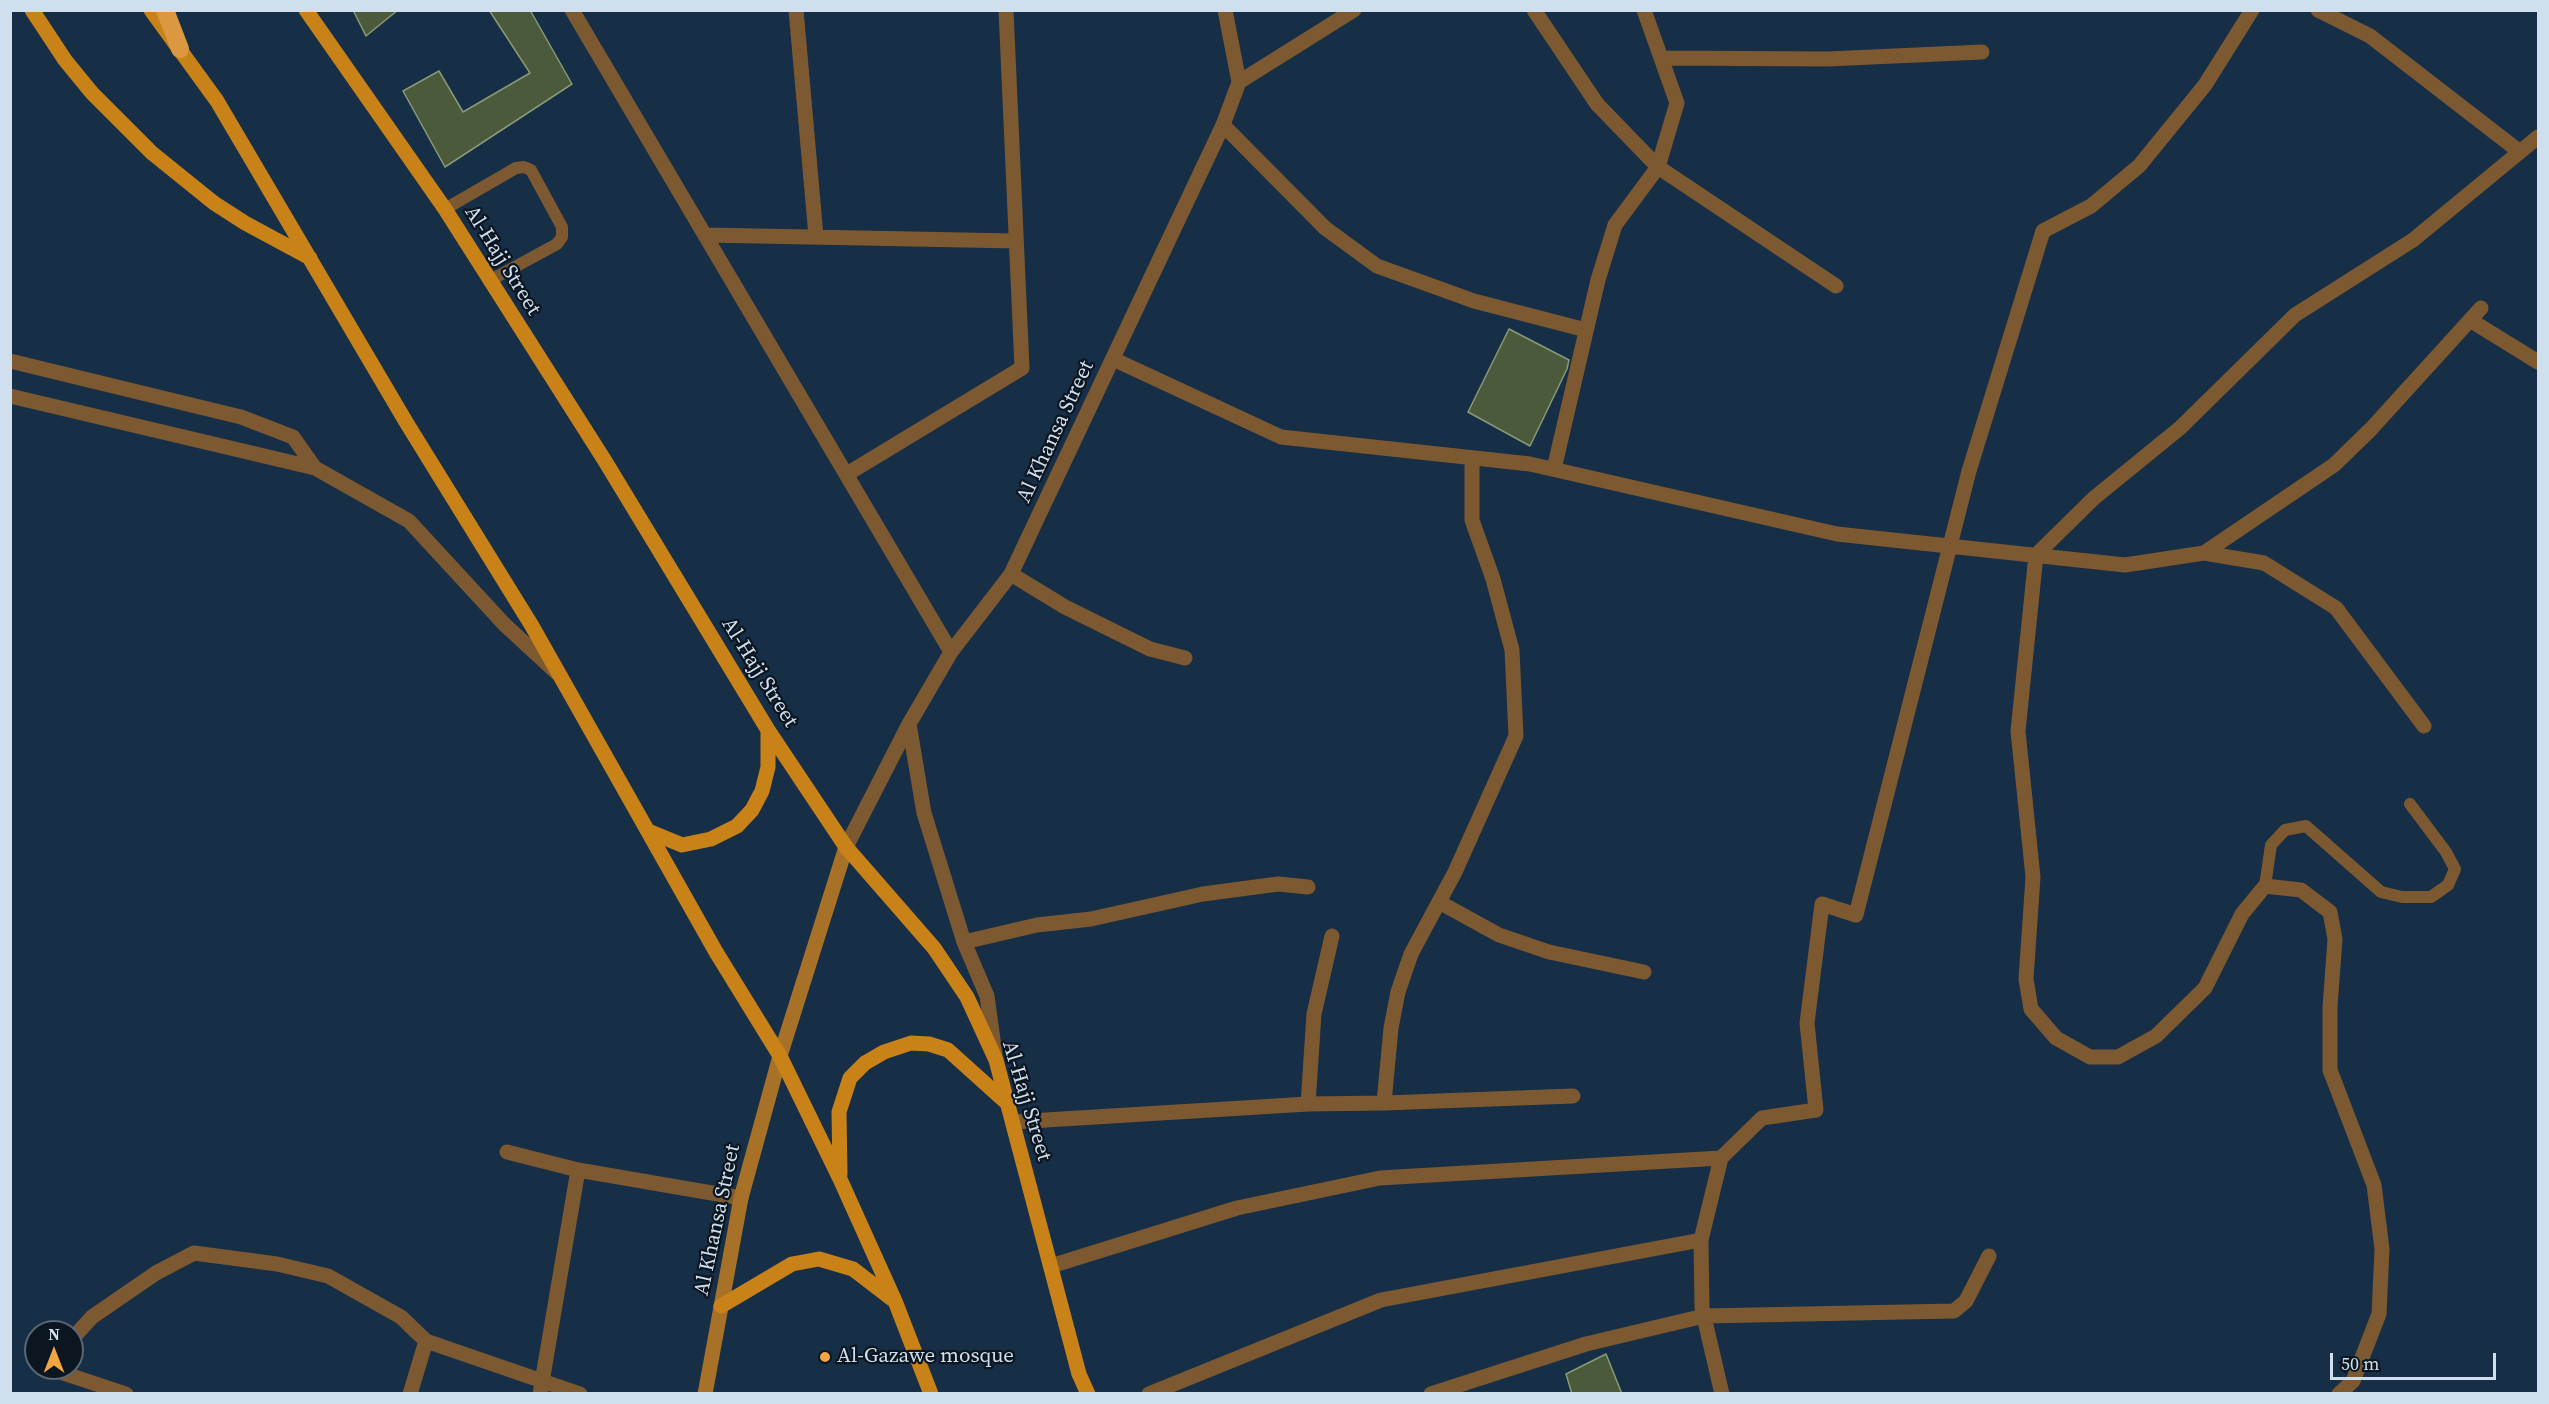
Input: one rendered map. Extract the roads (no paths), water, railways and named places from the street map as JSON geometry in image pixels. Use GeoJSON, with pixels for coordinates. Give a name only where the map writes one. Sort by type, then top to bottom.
{"type":"FeatureCollection","features":[{"type":"Feature","properties":{"kind":"highway"},"geometry":{"type":"LineString","coordinates":[[165,10],[180,49]]}},
{"type":"Feature","properties":{"kind":"main road"},"geometry":{"type":"LineString","coordinates":[[32,10],[65,60],[92,93],[152,153],[214,203],[277,242],[310,258]]}},
{"type":"Feature","properties":{"kind":"main road"},"geometry":{"type":"LineString","coordinates":[[151,10],[217,101],[561,677],[716,952],[780,1056],[840,1179],[895,1301],[931,1394]]}},
{"type":"Feature","properties":{"kind":"main road","name":"Al-Hajj Street"},"geometry":{"type":"LineString","coordinates":[[306,10],[445,209],[605,460],[768,730],[846,847],[934,948],[967,997],[996,1060],[1079,1374],[1088,1394]]}},
{"type":"Feature","properties":{"kind":"main road"},"geometry":{"type":"LineString","coordinates":[[648,831],[682,845],[711,839],[737,826],[752,810],[762,791],[768,767],[768,730]]}},
{"type":"Feature","properties":{"kind":"main road"},"geometry":{"type":"LineString","coordinates":[[840,1179],[839,1112],[850,1078],[865,1063],[884,1052],[911,1043],[929,1044],[948,1050],[1008,1104]]}},
{"type":"Feature","properties":{"kind":"main road"},"geometry":{"type":"LineString","coordinates":[[721,1306],[770,1274],[792,1264],[819,1259],[853,1269],[895,1301]]}},
{"type":"Feature","properties":{"kind":"street"},"geometry":{"type":"LineString","coordinates":[[572,10],[951,652]]}},
{"type":"Feature","properties":{"kind":"street"},"geometry":{"type":"LineString","coordinates":[[796,10],[816,236]]}},
{"type":"Feature","properties":{"kind":"street"},"geometry":{"type":"LineString","coordinates":[[847,474],[1022,368],[1006,10]]}},
{"type":"Feature","properties":{"kind":"street"},"geometry":{"type":"LineString","coordinates":[[1225,10],[1239,82],[1354,10]]}},
{"type":"Feature","properties":{"kind":"street"},"geometry":{"type":"LineString","coordinates":[[1534,10],[1597,104],[1658,167],[1836,286]]}},
{"type":"Feature","properties":{"kind":"street"},"geometry":{"type":"LineString","coordinates":[[1554,470],[1586,330],[1615,225],[1658,167],[1677,103],[1644,10]]}},
{"type":"Feature","properties":{"kind":"street"},"geometry":{"type":"LineString","coordinates":[[1722,1394],[1702,1308],[1701,1240],[1721,1158],[1762,1118],[1816,1110],[1807,1023],[1822,904],[1856,915],[1969,471],[2043,231],[2091,206],[2139,166],[2205,85],[2252,10]]}},
{"type":"Feature","properties":{"kind":"street"},"geometry":{"type":"LineString","coordinates":[[2318,10],[2370,36],[2520,152]]}},
{"type":"Feature","properties":{"kind":"street"},"geometry":{"type":"LineString","coordinates":[[1662,58],[1828,59],[1982,52]]}},
{"type":"Feature","properties":{"kind":"street","name":"Al Khansa Street"},"geometry":{"type":"LineString","coordinates":[[705,1394],[741,1198],[780,1056],[846,847],[909,724],[951,652],[1011,574],[1222,125],[1239,82]]}},
{"type":"Feature","properties":{"kind":"street"},"geometry":{"type":"LineString","coordinates":[[1222,125],[1325,228],[1377,266],[1474,301],[1586,330]]}},
{"type":"Feature","properties":{"kind":"street"},"geometry":{"type":"LineString","coordinates":[[2339,1394],[2353,1381],[2379,1314],[2382,1249],[2374,1185],[2330,1071],[2330,1007],[2335,939],[2330,912],[2301,890],[2265,886],[2242,914],[2205,988],[2156,1036],[2118,1057],[2090,1057],[2056,1038],[2031,1009],[2026,979],[2032,877],[2018,731],[2036,555],[2094,498],[2180,428],[2295,315],[2413,240],[2538,137]]}},
{"type":"Feature","properties":{"kind":"street"},"geometry":{"type":"LineString","coordinates":[[706,235],[1016,241]]}},
{"type":"Feature","properties":{"kind":"street"},"geometry":{"type":"LineString","coordinates":[[2204,554],[2334,465],[2371,429],[2481,308]]}},
{"type":"Feature","properties":{"kind":"street"},"geometry":{"type":"LineString","coordinates":[[2470,320],[2538,362]]}},
{"type":"Feature","properties":{"kind":"street"},"geometry":{"type":"LineString","coordinates":[[1113,359],[1281,436],[1554,470],[1837,534],[2125,565],[2204,554],[2264,563],[2336,608],[2424,726]]}},
{"type":"Feature","properties":{"kind":"street"},"geometry":{"type":"LineString","coordinates":[[10,361],[241,417],[293,437],[315,468]]}},
{"type":"Feature","properties":{"kind":"street"},"geometry":{"type":"LineString","coordinates":[[10,396],[315,468],[409,520],[504,624],[561,677]]}},
{"type":"Feature","properties":{"kind":"street"},"geometry":{"type":"LineString","coordinates":[[1384,1103],[1391,1028],[1398,992],[1411,954],[1455,872],[1516,736],[1512,650],[1493,579],[1472,520],[1472,458]]}},
{"type":"Feature","properties":{"kind":"street"},"geometry":{"type":"LineString","coordinates":[[1011,574],[1065,607],[1150,649],[1185,658]]}},
{"type":"Feature","properties":{"kind":"street"},"geometry":{"type":"LineString","coordinates":[[909,724],[924,813],[964,942],[987,996],[996,1060]]}},
{"type":"Feature","properties":{"kind":"street"},"geometry":{"type":"LineString","coordinates":[[964,942],[1037,925],[1091,920],[1203,894],[1278,884],[1308,887]]}},
{"type":"Feature","properties":{"kind":"street"},"geometry":{"type":"LineString","coordinates":[[1439,902],[1499,935],[1549,952],[1644,972]]}},
{"type":"Feature","properties":{"kind":"street"},"geometry":{"type":"LineString","coordinates":[[1308,1104],[1314,1014],[1332,936]]}},
{"type":"Feature","properties":{"kind":"street"},"geometry":{"type":"LineString","coordinates":[[1013,1122],[1308,1104],[1574,1096]]}},
{"type":"Feature","properties":{"kind":"street"},"geometry":{"type":"LineString","coordinates":[[507,1152],[578,1170],[741,1198]]}},
{"type":"Feature","properties":{"kind":"street"},"geometry":{"type":"LineString","coordinates":[[1051,1266],[1237,1208],[1380,1178],[1721,1158]]}},
{"type":"Feature","properties":{"kind":"street"},"geometry":{"type":"LineString","coordinates":[[541,1387],[578,1170]]}},
{"type":"Feature","properties":{"kind":"street"},"geometry":{"type":"LineString","coordinates":[[1149,1394],[1381,1300],[1701,1240]]}},
{"type":"Feature","properties":{"kind":"street"},"geometry":{"type":"LineString","coordinates":[[84,1326],[92,1317],[156,1273],[194,1253],[277,1264],[328,1276],[401,1317],[426,1341],[541,1387],[580,1394]]}},
{"type":"Feature","properties":{"kind":"street"},"geometry":{"type":"LineString","coordinates":[[1431,1394],[1586,1344],[1704,1316],[1954,1311],[1966,1301],[1989,1256]]}},
{"type":"Feature","properties":{"kind":"street"},"geometry":{"type":"LineString","coordinates":[[410,1394],[426,1341]]}},
{"type":"Feature","properties":{"kind":"street"},"geometry":{"type":"LineString","coordinates":[[84,1380],[126,1394]]}},
{"type":"Feature","properties":{"kind":"lane"},"geometry":{"type":"LineString","coordinates":[[445,209],[516,168],[524,167],[531,170],[562,227],[562,237],[557,244],[489,281]]}},
{"type":"Feature","properties":{"kind":"lane"},"geometry":{"type":"LineString","coordinates":[[2265,886],[2271,845],[2285,830],[2306,826],[2381,892],[2402,897],[2431,897],[2448,885],[2455,869],[2446,852],[2410,804]]}},
{"type":"Feature","properties":{"kind":"place","name":"Al-Gazawe mosque"},"geometry":{"type":"Point","coordinates":[825,1357]}}]}
